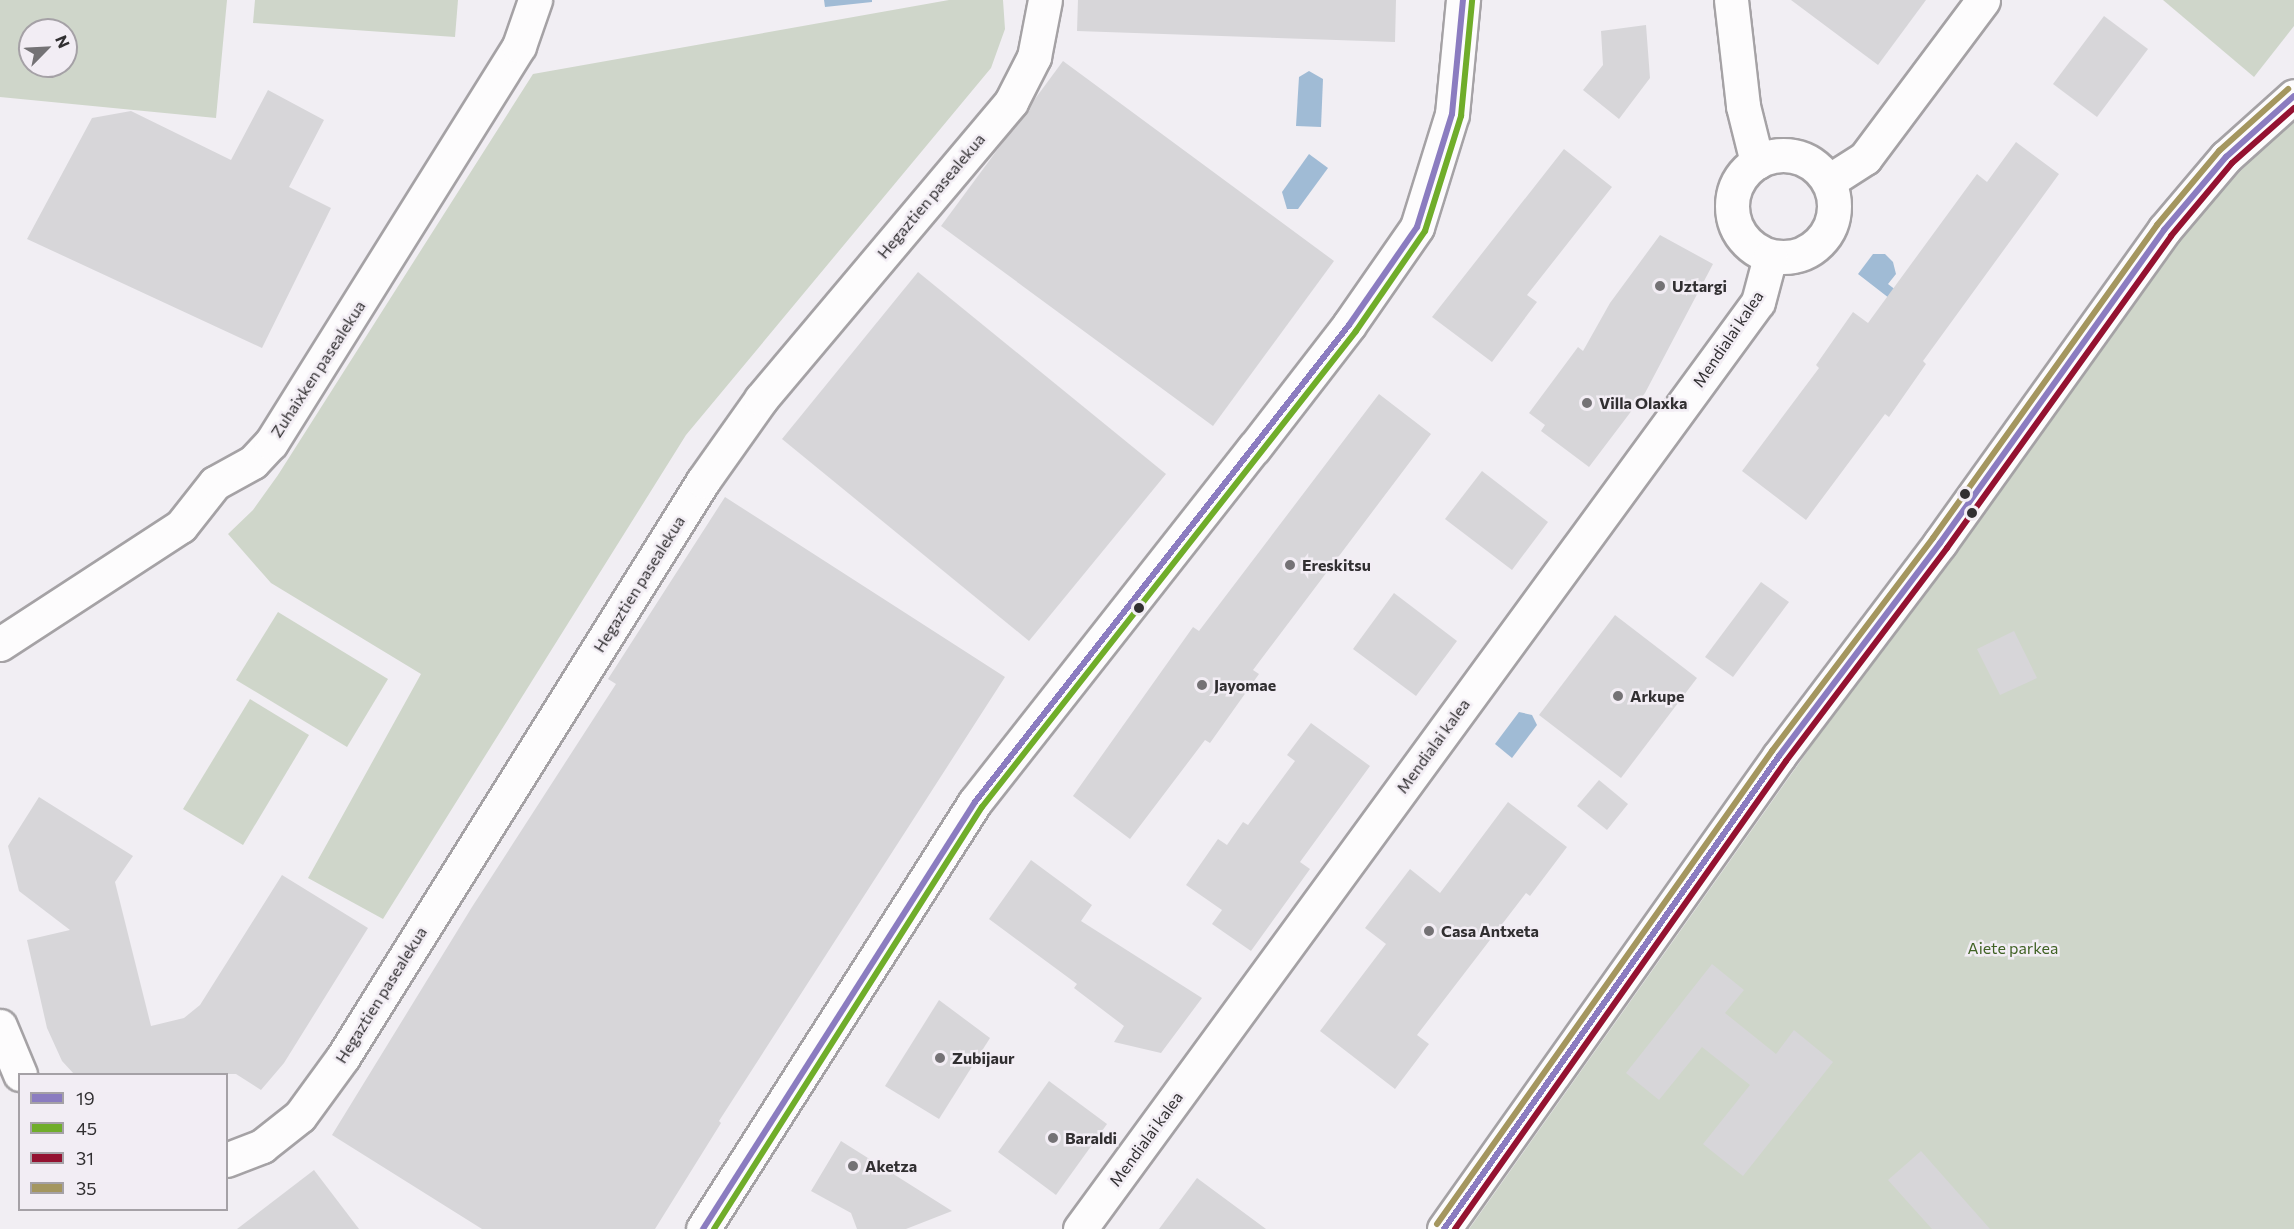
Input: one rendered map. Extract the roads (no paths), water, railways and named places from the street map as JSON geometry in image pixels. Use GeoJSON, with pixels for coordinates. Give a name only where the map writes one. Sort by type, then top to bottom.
{"type":"FeatureCollection","features":[{"type":"Feature","properties":{"kind":"street","name":"Zuhaixken pasealekua"},"geometry":{"type":"LineString","coordinates":[[0,644],[181,526],[215,483],[253,462],[271,443],[316,375],[519,46],[535,0]]}},
{"type":"Feature","properties":{"kind":"street","name":"Hegaztien pasealekua"},"geometry":{"type":"LineString","coordinates":[[228,1159],[262,1146],[300,1116],[343,1057],[703,481],[761,399],[1011,102],[1034,57],[1045,0]]}},
{"type":"Feature","properties":{"kind":"street"},"geometry":{"type":"LineString","coordinates":[[703,1229],[975,802],[1349,325],[1417,227],[1452,114],[1462,0]]}},
{"type":"Feature","properties":{"kind":"street"},"geometry":{"type":"LineString","coordinates":[[1731,0],[1743,106],[1757,162]]}},
{"type":"Feature","properties":{"kind":"street"},"geometry":{"type":"LineString","coordinates":[[1829,182],[1865,158],[1983,0]]}},
{"type":"Feature","properties":{"kind":"street"},"geometry":{"type":"LineString","coordinates":[[1444,1229],[1772,766],[1940,543],[2164,230],[2226,158],[2294,96]]}},
{"type":"Feature","properties":{"kind":"street"},"geometry":{"type":"LineString","coordinates":[[1783,154],[1797,157],[1810,162],[1829,182],[1835,215],[1829,231],[1804,254],[1770,257],[1754,250],[1734,222],[1735,188],[1757,162],[1783,154]]}},
{"type":"Feature","properties":{"kind":"street","name":"Mendialai kalea"},"geometry":{"type":"LineString","coordinates":[[1080,1229],[1758,302],[1770,257]]}},
{"type":"Feature","properties":{"kind":"street"},"geometry":{"type":"LineString","coordinates":[[0,1026],[20,1073]]}},
{"type":"Feature","properties":{"kind":"water"},"geometry":{"type":"Polygon","coordinates":[[[824,0],[872,0],[872,2],[825,7],[824,0]]]}},
{"type":"Feature","properties":{"kind":"water"},"geometry":{"type":"Polygon","coordinates":[[[1309,71],[1323,79],[1321,127],[1296,126],[1299,77],[1309,71]]]}},
{"type":"Feature","properties":{"kind":"water"},"geometry":{"type":"Polygon","coordinates":[[[1309,154],[1328,168],[1298,209],[1287,209],[1282,192],[1309,154]]]}},
{"type":"Feature","properties":{"kind":"water"},"geometry":{"type":"Polygon","coordinates":[[[1873,254],[1885,254],[1893,262],[1896,274],[1888,284],[1914,304],[1907,312],[1858,274],[1873,254]]]}},
{"type":"Feature","properties":{"kind":"water"},"geometry":{"type":"Polygon","coordinates":[[[1519,712],[1532,715],[1537,725],[1512,758],[1495,744],[1519,712]]]}},
{"type":"Feature","properties":{"kind":"place","name":"Uztargi"},"geometry":{"type":"Point","coordinates":[1660,286]}},
{"type":"Feature","properties":{"kind":"place","name":"Villa Olaxka"},"geometry":{"type":"Point","coordinates":[1587,403]}},
{"type":"Feature","properties":{"kind":"place","name":"Ereskitsu"},"geometry":{"type":"Point","coordinates":[1290,565]}},
{"type":"Feature","properties":{"kind":"place","name":"Jayomae"},"geometry":{"type":"Point","coordinates":[1202,685]}},
{"type":"Feature","properties":{"kind":"place","name":"Arkupe"},"geometry":{"type":"Point","coordinates":[1618,696]}},
{"type":"Feature","properties":{"kind":"place","name":"Casa Antxeta"},"geometry":{"type":"Point","coordinates":[1429,931]}},
{"type":"Feature","properties":{"kind":"place","name":"Zubijaur"},"geometry":{"type":"Point","coordinates":[940,1058]}},
{"type":"Feature","properties":{"kind":"place","name":"Baraldi"},"geometry":{"type":"Point","coordinates":[1053,1138]}},
{"type":"Feature","properties":{"kind":"place","name":"Aketza"},"geometry":{"type":"Point","coordinates":[853,1166]}},
{"type":"Feature","properties":{"kind":"park label","name":"Aiete parkea"},"geometry":{"type":"Point","coordinates":[2013,948]}}]}
